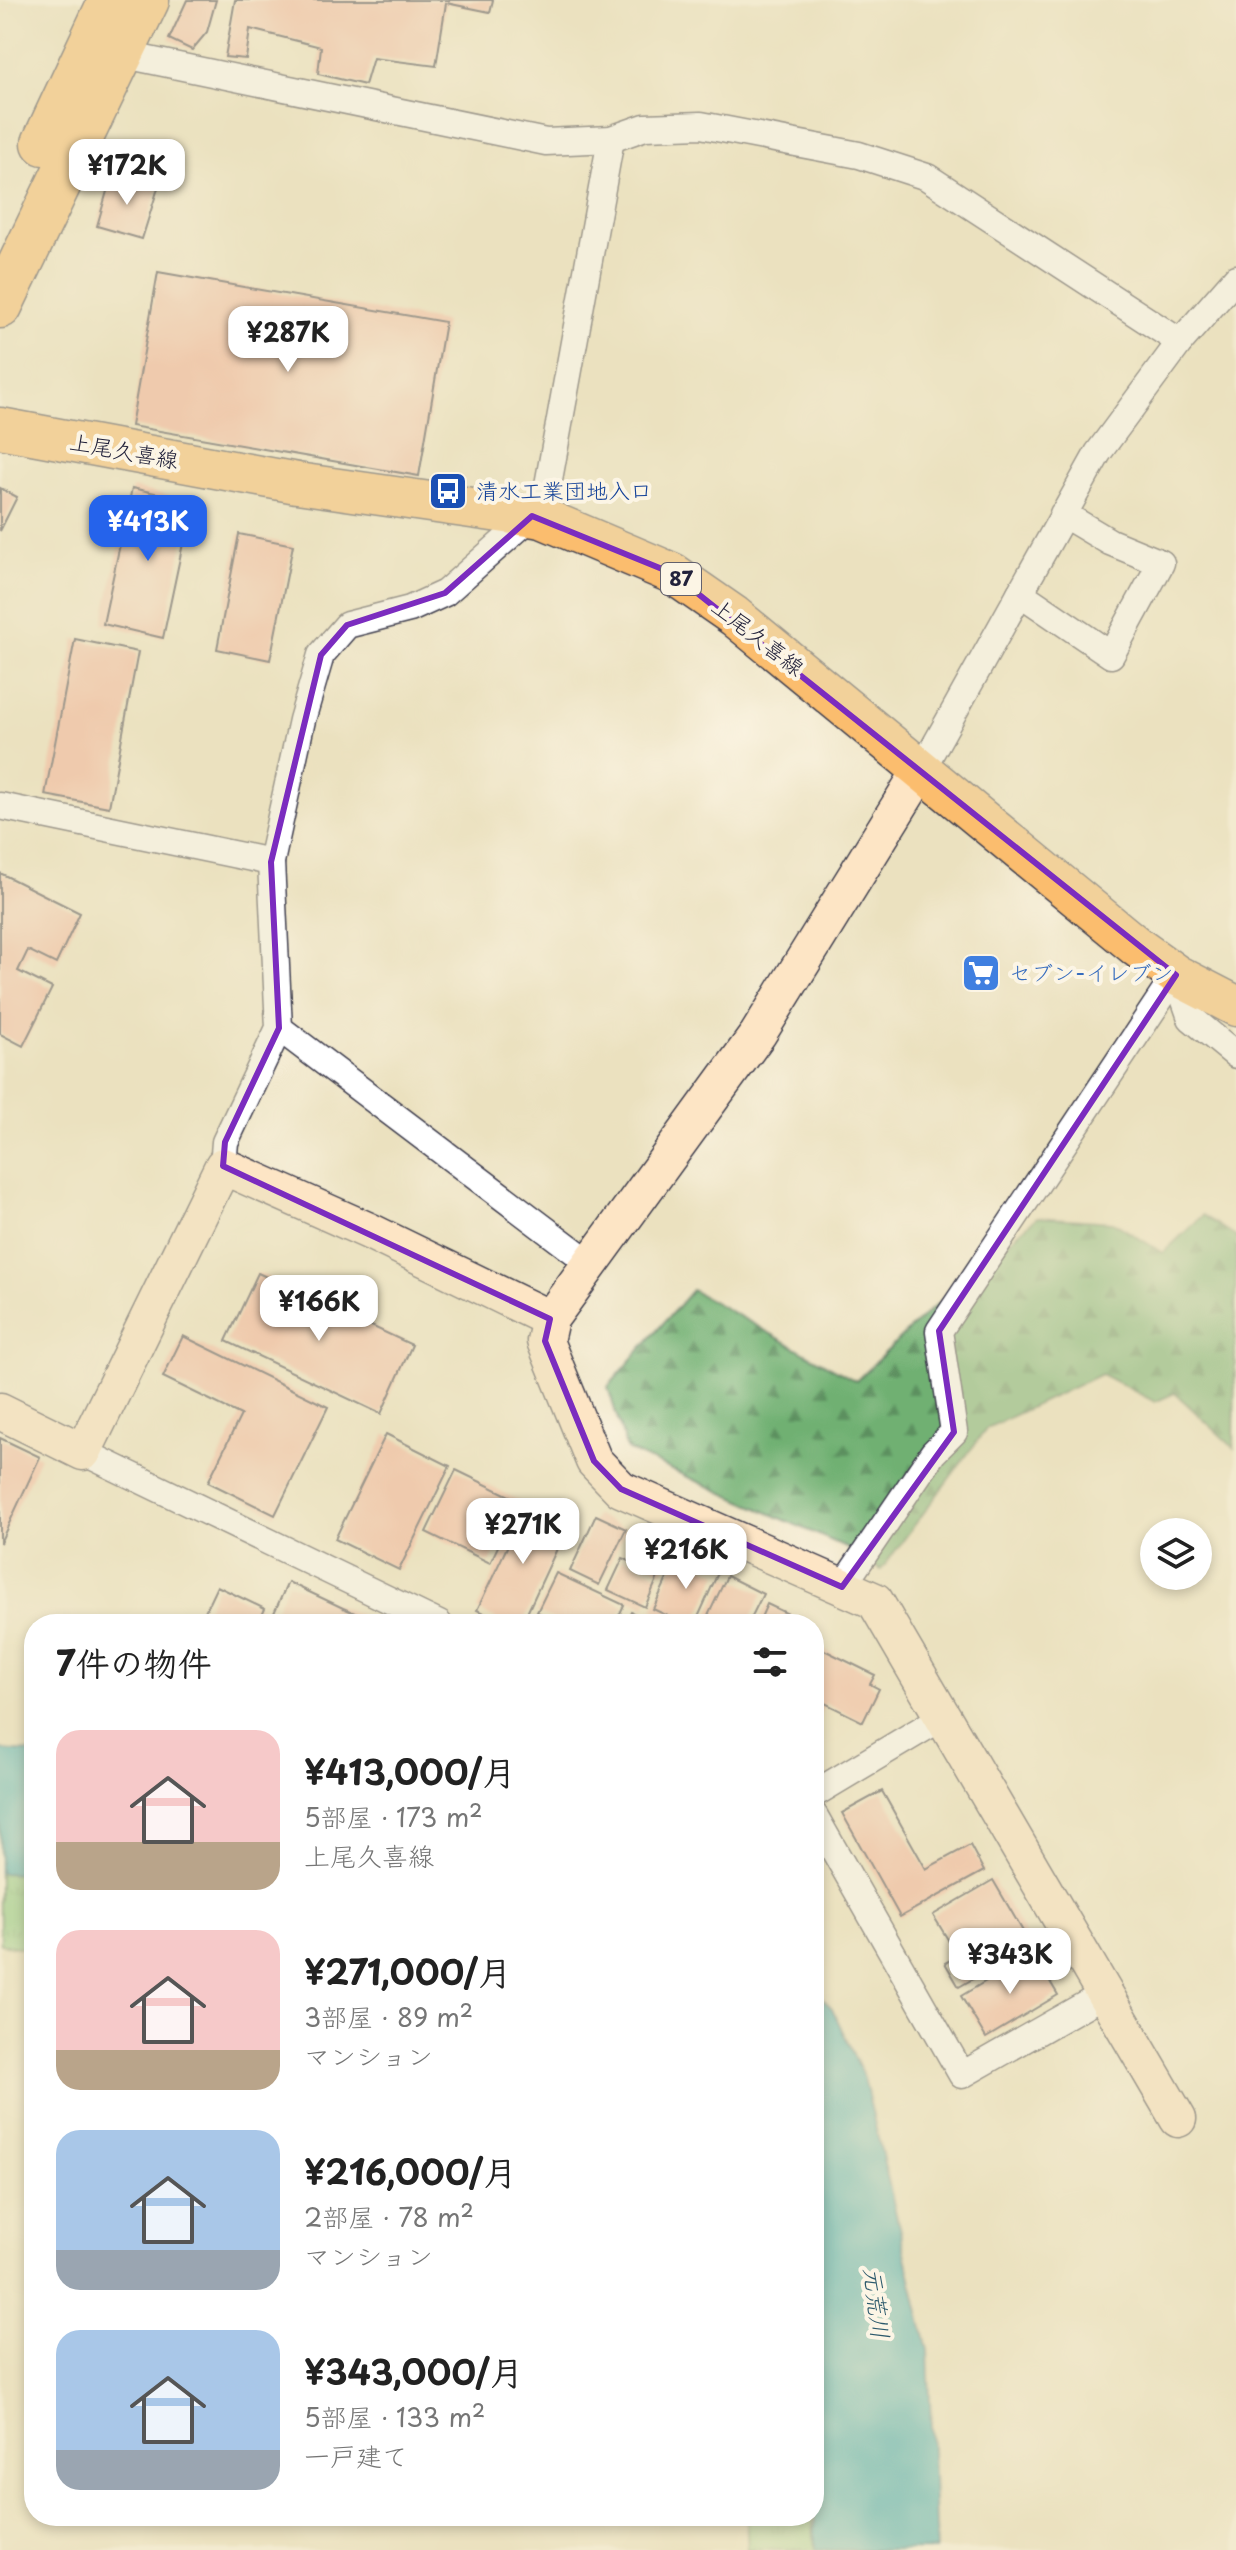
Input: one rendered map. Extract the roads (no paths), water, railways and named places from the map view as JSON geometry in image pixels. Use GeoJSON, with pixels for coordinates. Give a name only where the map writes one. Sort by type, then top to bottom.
{"type":"FeatureCollection","features":[{"type":"Feature","properties":{"kind":"highway"},"geometry":{"type":"LineString","coordinates":[[0,236],[111,0]]}},
{"type":"Feature","properties":{"kind":"highway"},"geometry":{"type":"LineString","coordinates":[[0,306],[147,0]]}},
{"type":"Feature","properties":{"kind":"main road","name":"上尾久喜線"},"geometry":{"type":"LineString","coordinates":[[0,428],[297,483],[537,517],[672,573],[734,616],[1176,975],[1236,1006]]}},
{"type":"Feature","properties":{"kind":"street"},"geometry":{"type":"LineString","coordinates":[[120,54],[546,142],[611,139],[645,127],[701,125],[859,155],[927,177],[1180,342]]}},
{"type":"Feature","properties":{"kind":"street"},"geometry":{"type":"LineString","coordinates":[[83,1452],[223,1166],[225,1142],[279,1028],[271,862],[302,720],[321,655],[347,625],[410,609],[445,593],[537,517],[611,139]]}},
{"type":"Feature","properties":{"kind":"street"},"geometry":{"type":"LineString","coordinates":[[1178,2119],[875,1601],[621,1489],[594,1461],[545,1341],[550,1319],[758,1034],[922,769],[1098,453],[1180,342],[1236,278]]}},
{"type":"Feature","properties":{"kind":"street"},"geometry":{"type":"LineString","coordinates":[[1020,593],[1111,655],[1161,563],[1110,542],[1063,514]]}},
{"type":"Feature","properties":{"kind":"street"},"geometry":{"type":"LineString","coordinates":[[0,806],[271,862]]}},
{"type":"Feature","properties":{"kind":"street"},"geometry":{"type":"LineString","coordinates":[[1176,975],[1191,1018],[1236,1055]]}},
{"type":"Feature","properties":{"kind":"street"},"geometry":{"type":"LineString","coordinates":[[842,1587],[933,1453],[954,1432],[939,1331],[1176,975]]}},
{"type":"Feature","properties":{"kind":"street"},"geometry":{"type":"LineString","coordinates":[[279,1028],[591,1264]]}},
{"type":"Feature","properties":{"kind":"street"},"geometry":{"type":"LineString","coordinates":[[223,1166],[369,1231],[550,1319]]}},
{"type":"Feature","properties":{"kind":"street"},"geometry":{"type":"LineString","coordinates":[[0,1411],[418,1614]]}},
{"type":"Feature","properties":{"kind":"street"},"geometry":{"type":"LineString","coordinates":[[824,1788],[941,1718]]}},
{"type":"Feature","properties":{"kind":"street"},"geometry":{"type":"LineString","coordinates":[[824,1833],[962,2075],[1104,1994]]}},
{"type":"Feature","properties":{"kind":"water"},"geometry":{"type":"Polygon","coordinates":[[[0,1750],[24,1751],[24,1874],[0,1873],[0,1750]]]}},
{"type":"Feature","properties":{"kind":"water","name":"元荒川"},"geometry":{"type":"Polygon","coordinates":[[[824,2000],[832,2008],[864,2078],[928,2350],[936,2550],[815,2550],[815,2526],[824,2526],[824,2000]]]}},
{"type":"Feature","properties":{"kind":"place","name":"清水工業団地入口"},"geometry":{"type":"Point","coordinates":[448,491]}},
{"type":"Feature","properties":{"kind":"place","name":"セブン-イレブン"},"geometry":{"type":"Point","coordinates":[981,973]}}]}
